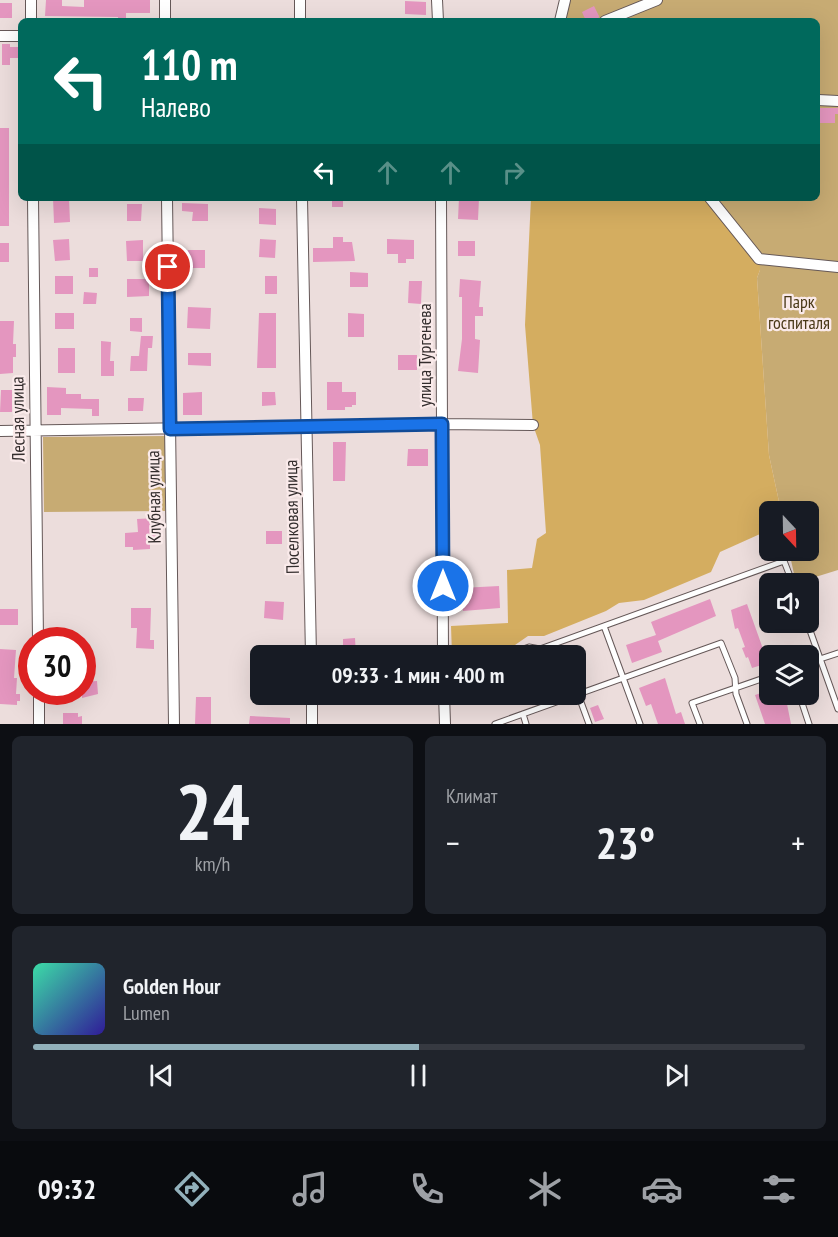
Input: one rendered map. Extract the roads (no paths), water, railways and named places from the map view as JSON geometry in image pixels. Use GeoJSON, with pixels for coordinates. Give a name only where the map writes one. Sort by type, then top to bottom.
{"type":"FeatureCollection","features":[{"type":"Feature","properties":{"kind":"street"},"geometry":{"type":"LineString","coordinates":[[31,0],[32,18]]}},
{"type":"Feature","properties":{"kind":"street"},"geometry":{"type":"LineString","coordinates":[[165,0],[165,18]]}},
{"type":"Feature","properties":{"kind":"street"},"geometry":{"type":"LineString","coordinates":[[300,0],[300,18]]}},
{"type":"Feature","properties":{"kind":"street"},"geometry":{"type":"LineString","coordinates":[[437,0],[438,18]]}},
{"type":"Feature","properties":{"kind":"street"},"geometry":{"type":"LineString","coordinates":[[561,18],[564,0]]}},
{"type":"Feature","properties":{"kind":"street"},"geometry":{"type":"LineString","coordinates":[[612,18],[657,0]]}},
{"type":"Feature","properties":{"kind":"street"},"geometry":{"type":"LineString","coordinates":[[0,36],[18,36]]}},
{"type":"Feature","properties":{"kind":"street"},"geometry":{"type":"LineString","coordinates":[[820,100],[838,101]]}},
{"type":"Feature","properties":{"kind":"street","name":"Лесная улица"},"geometry":{"type":"LineString","coordinates":[[33,201],[38,627]]}},
{"type":"Feature","properties":{"kind":"street","name":"Клубная улица"},"geometry":{"type":"LineString","coordinates":[[167,201],[174,724]]}},
{"type":"Feature","properties":{"kind":"street","name":"Поселковая улица"},"geometry":{"type":"LineString","coordinates":[[302,201],[311,645]]}},
{"type":"Feature","properties":{"kind":"street","name":"улица Тургенева"},"geometry":{"type":"LineString","coordinates":[[441,201],[443,645]]}},
{"type":"Feature","properties":{"kind":"street"},"geometry":{"type":"LineString","coordinates":[[712,201],[759,259],[838,267]]}},
{"type":"Feature","properties":{"kind":"street"},"geometry":{"type":"LineString","coordinates":[[0,431],[442,424],[533,425]]}},
{"type":"Feature","properties":{"kind":"street"},"geometry":{"type":"LineString","coordinates":[[39,705],[39,724]]}},
{"type":"Feature","properties":{"kind":"street"},"geometry":{"type":"LineString","coordinates":[[312,705],[312,724]]}},
{"type":"Feature","properties":{"kind":"street"},"geometry":{"type":"LineString","coordinates":[[444,705],[445,724]]}},
{"type":"Feature","properties":{"kind":"lane"},"geometry":{"type":"LineString","coordinates":[[551,645],[784,561],[789,573]]}},
{"type":"Feature","properties":{"kind":"lane"},"geometry":{"type":"LineString","coordinates":[[604,626],[640,724]]}},
{"type":"Feature","properties":{"kind":"lane"},"geometry":{"type":"LineString","coordinates":[[811,633],[838,708]]}},
{"type":"Feature","properties":{"kind":"lane"},"geometry":{"type":"LineString","coordinates":[[586,691],[721,643],[735,678],[736,694],[747,724]]}},
{"type":"Feature","properties":{"kind":"lane"},"geometry":{"type":"LineString","coordinates":[[820,659],[838,653]]}},
{"type":"Feature","properties":{"kind":"lane"},"geometry":{"type":"LineString","coordinates":[[700,724],[692,703],[759,680]]}},
{"type":"Feature","properties":{"kind":"lane"},"geometry":{"type":"LineString","coordinates":[[495,724],[548,705]]}},
{"type":"Feature","properties":{"kind":"lane"},"geometry":{"type":"LineString","coordinates":[[582,705],[589,724]]}},
{"type":"Feature","properties":{"kind":"lane"},"geometry":{"type":"LineString","coordinates":[[803,705],[809,724]]}},
{"type":"Feature","properties":{"kind":"lane"},"geometry":{"type":"LineString","coordinates":[[523,714],[526,724]]}},
{"type":"Feature","properties":{"kind":"park label","name":"Парк госпиталя"},"geometry":{"type":"Point","coordinates":[799,312]}}]}
